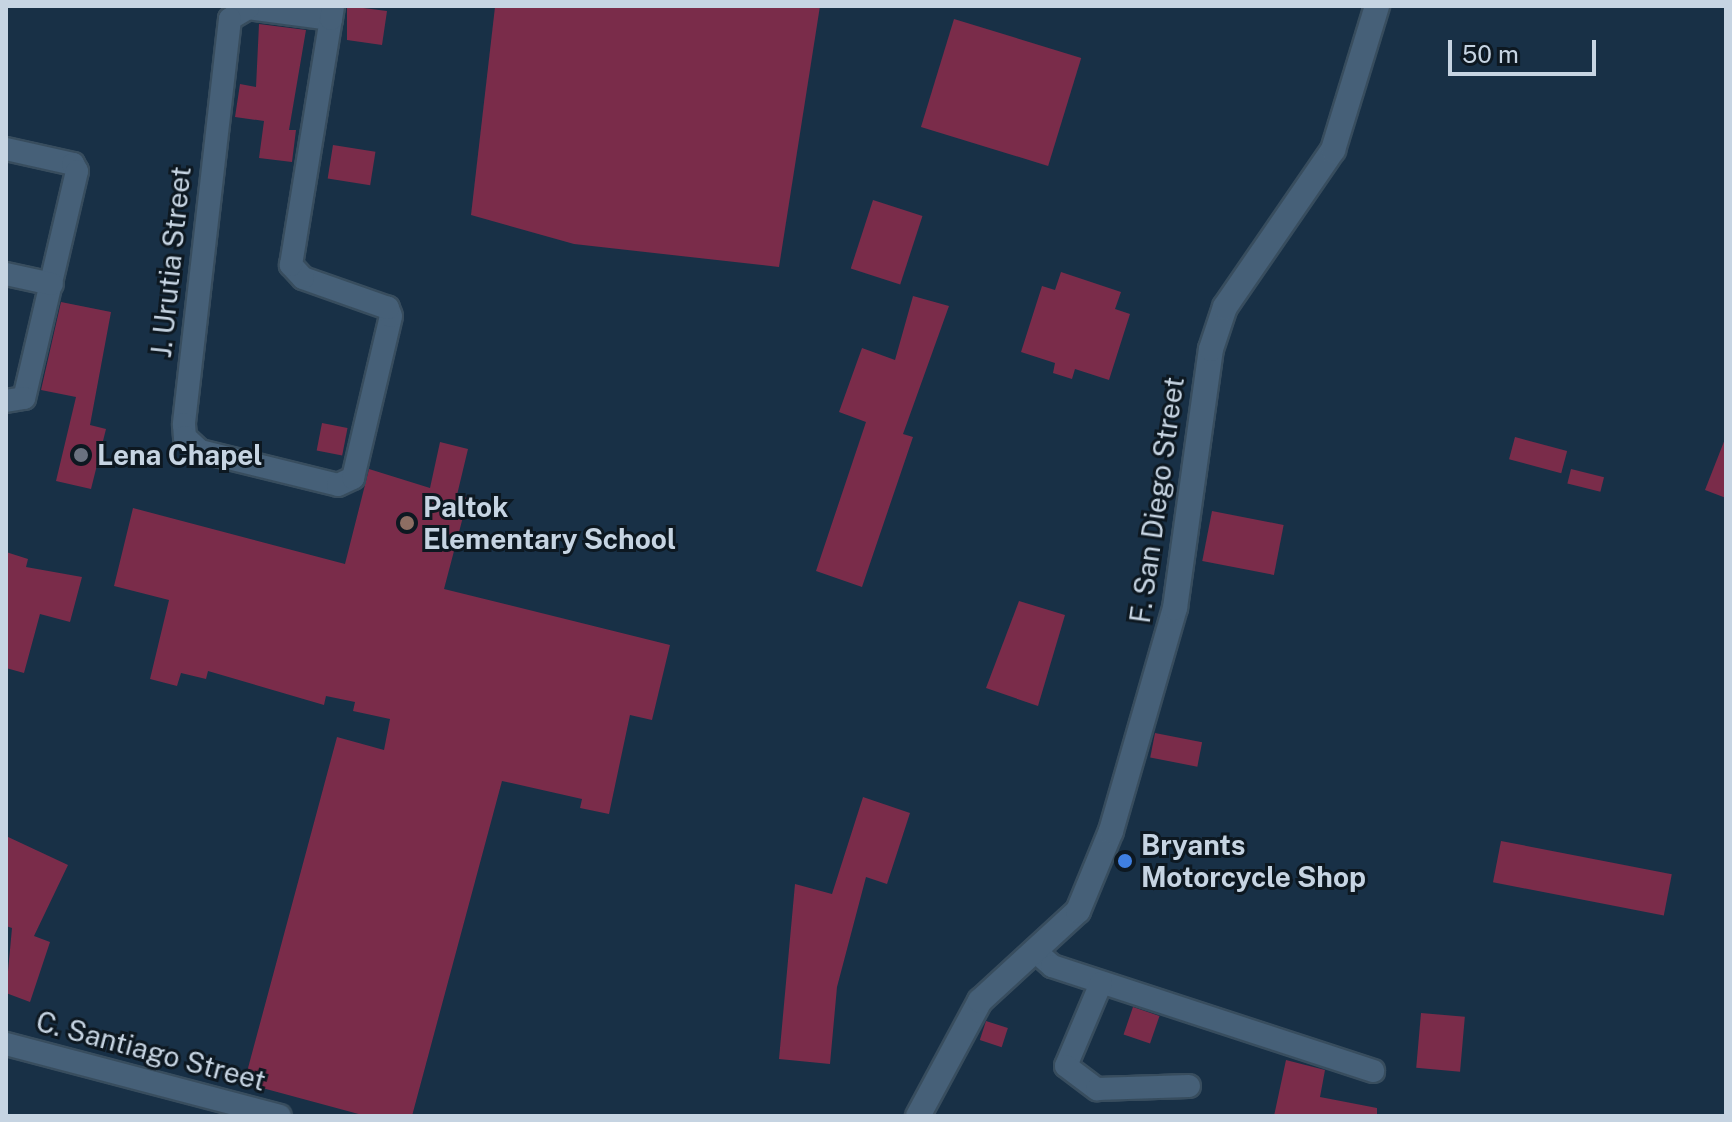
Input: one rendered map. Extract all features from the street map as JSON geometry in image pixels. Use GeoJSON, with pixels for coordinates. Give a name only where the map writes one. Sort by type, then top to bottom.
{"type":"FeatureCollection","features":[{"type":"Feature","properties":{"kind":"street","name":"F. San Diego Street"},"geometry":{"type":"LineString","coordinates":[[918,1116],[980,1001],[1078,911],[1134,767],[1175,608],[1200,390],[1225,307],[1333,150],[1377,6]]}},
{"type":"Feature","properties":{"kind":"street","name":"J. Urutia Street"},"geometry":{"type":"LineString","coordinates":[[248,8],[332,12],[291,265],[303,278],[388,308],[391,316],[353,478],[338,485],[200,451],[185,437],[184,424],[230,19],[248,8]]}},
{"type":"Feature","properties":{"kind":"street"},"geometry":{"type":"LineString","coordinates":[[6,149],[73,164],[77,171],[52,284],[15,400]]}},
{"type":"Feature","properties":{"kind":"street"},"geometry":{"type":"LineString","coordinates":[[6,274],[52,284]]}},
{"type":"Feature","properties":{"kind":"street"},"geometry":{"type":"LineString","coordinates":[[1035,951],[1052,966],[1373,1071]]}},
{"type":"Feature","properties":{"kind":"street"},"geometry":{"type":"LineString","coordinates":[[1101,983],[1066,1066],[1097,1089],[1189,1086]]}},
{"type":"Feature","properties":{"kind":"street","name":"C. Santiago Street"},"geometry":{"type":"LineString","coordinates":[[6,1044],[280,1116]]}},
{"type":"Feature","properties":{"kind":"building"},"geometry":{"type":"Polygon","coordinates":[[[347,6],[387,11],[382,45],[347,40],[347,6]]]}},
{"type":"Feature","properties":{"kind":"building"},"geometry":{"type":"Polygon","coordinates":[[[820,6],[779,267],[574,244],[471,215],[495,7],[820,6]]]}},
{"type":"Feature","properties":{"kind":"building"},"geometry":{"type":"Polygon","coordinates":[[[954,19],[1081,58],[1048,166],[921,127],[954,19]]]}},
{"type":"Feature","properties":{"kind":"building"},"geometry":{"type":"Polygon","coordinates":[[[259,24],[306,30],[289,130],[296,130],[292,162],[259,158],[264,121],[235,117],[240,84],[256,87],[259,24]]]}},
{"type":"Feature","properties":{"kind":"building"},"geometry":{"type":"Polygon","coordinates":[[[333,145],[375,152],[370,185],[328,179],[333,145]]]}},
{"type":"Feature","properties":{"kind":"building"},"geometry":{"type":"Polygon","coordinates":[[[873,200],[922,216],[900,285],[851,268],[873,200]]]}},
{"type":"Feature","properties":{"kind":"building"},"geometry":{"type":"Polygon","coordinates":[[[1061,272],[1121,292],[1115,309],[1130,314],[1109,380],[1075,369],[1072,379],[1053,373],[1055,363],[1021,352],[1042,286],[1055,290],[1061,272]]]}},
{"type":"Feature","properties":{"kind":"building"},"geometry":{"type":"Polygon","coordinates":[[[913,296],[949,306],[903,434],[913,437],[862,587],[816,571],[866,422],[839,412],[862,348],[895,360],[913,296]]]}},
{"type":"Feature","properties":{"kind":"building"},"geometry":{"type":"Polygon","coordinates":[[[61,302],[111,312],[90,425],[106,429],[91,489],[56,481],[76,397],[41,390],[61,302]]]}},
{"type":"Feature","properties":{"kind":"building"},"geometry":{"type":"Polygon","coordinates":[[[322,423],[348,428],[342,455],[317,450],[322,423]]]}},
{"type":"Feature","properties":{"kind":"building"},"geometry":{"type":"Polygon","coordinates":[[[1515,437],[1567,451],[1561,473],[1509,459],[1515,437]]]}},
{"type":"Feature","properties":{"kind":"building"},"geometry":{"type":"Polygon","coordinates":[[[1726,439],[1726,498],[1705,490],[1726,439]]]}},
{"type":"Feature","properties":{"kind":"building"},"geometry":{"type":"Polygon","coordinates":[[[440,442],[468,449],[457,495],[468,498],[444,589],[670,645],[652,720],[630,715],[609,814],[580,808],[582,799],[502,781],[412,1116],[366,1116],[244,1083],[337,737],[384,750],[390,719],[353,711],[355,702],[326,696],[324,705],[208,671],[206,679],[181,673],[177,686],[150,679],[169,600],[114,586],[133,508],[345,564],[369,469],[430,488],[440,442]]]}},
{"type":"Feature","properties":{"kind":"building"},"geometry":{"type":"Polygon","coordinates":[[[1571,469],[1604,477],[1600,492],[1567,484],[1571,469]]]}},
{"type":"Feature","properties":{"kind":"building"},"geometry":{"type":"Polygon","coordinates":[[[1212,511],[1284,525],[1274,575],[1202,561],[1212,511]]]}},
{"type":"Feature","properties":{"kind":"building"},"geometry":{"type":"Polygon","coordinates":[[[6,552],[28,559],[26,567],[82,577],[70,622],[40,614],[24,673],[6,668],[6,552]]]}},
{"type":"Feature","properties":{"kind":"building"},"geometry":{"type":"Polygon","coordinates":[[[1019,601],[1065,615],[1038,706],[986,688],[1019,601]]]}},
{"type":"Feature","properties":{"kind":"building"},"geometry":{"type":"Polygon","coordinates":[[[1155,733],[1202,742],[1197,767],[1150,758],[1155,733]]]}},
{"type":"Feature","properties":{"kind":"building"},"geometry":{"type":"Polygon","coordinates":[[[863,797],[910,813],[887,884],[866,877],[837,987],[830,1064],[779,1059],[795,884],[832,894],[863,797]]]}},
{"type":"Feature","properties":{"kind":"building"},"geometry":{"type":"Polygon","coordinates":[[[6,836],[68,865],[34,936],[50,942],[30,1002],[6,993],[12,928],[6,926],[6,836]]]}},
{"type":"Feature","properties":{"kind":"building"},"geometry":{"type":"Polygon","coordinates":[[[1501,841],[1672,874],[1664,915],[1493,882],[1501,841]]]}},
{"type":"Feature","properties":{"kind":"building"},"geometry":{"type":"Polygon","coordinates":[[[1133,1007],[1159,1016],[1150,1044],[1124,1034],[1133,1007]]]}},
{"type":"Feature","properties":{"kind":"building"},"geometry":{"type":"Polygon","coordinates":[[[1421,1013],[1465,1017],[1460,1072],[1416,1068],[1421,1013]]]}},
{"type":"Feature","properties":{"kind":"building"},"geometry":{"type":"Polygon","coordinates":[[[986,1021],[1008,1028],[1002,1047],[980,1040],[986,1021]]]}},
{"type":"Feature","properties":{"kind":"building"},"geometry":{"type":"Polygon","coordinates":[[[1286,1060],[1325,1070],[1320,1097],[1377,1108],[1377,1116],[1274,1116],[1286,1060]]]}},
{"type":"Feature","properties":{"kind":"place","name":"Lena Chapel"},"geometry":{"type":"Point","coordinates":[81,455]}},
{"type":"Feature","properties":{"kind":"place","name":"Paltok Elementary School"},"geometry":{"type":"Point","coordinates":[407,523]}},
{"type":"Feature","properties":{"kind":"place","name":"Bryants Motorcycle Shop"},"geometry":{"type":"Point","coordinates":[1125,861]}}]}
